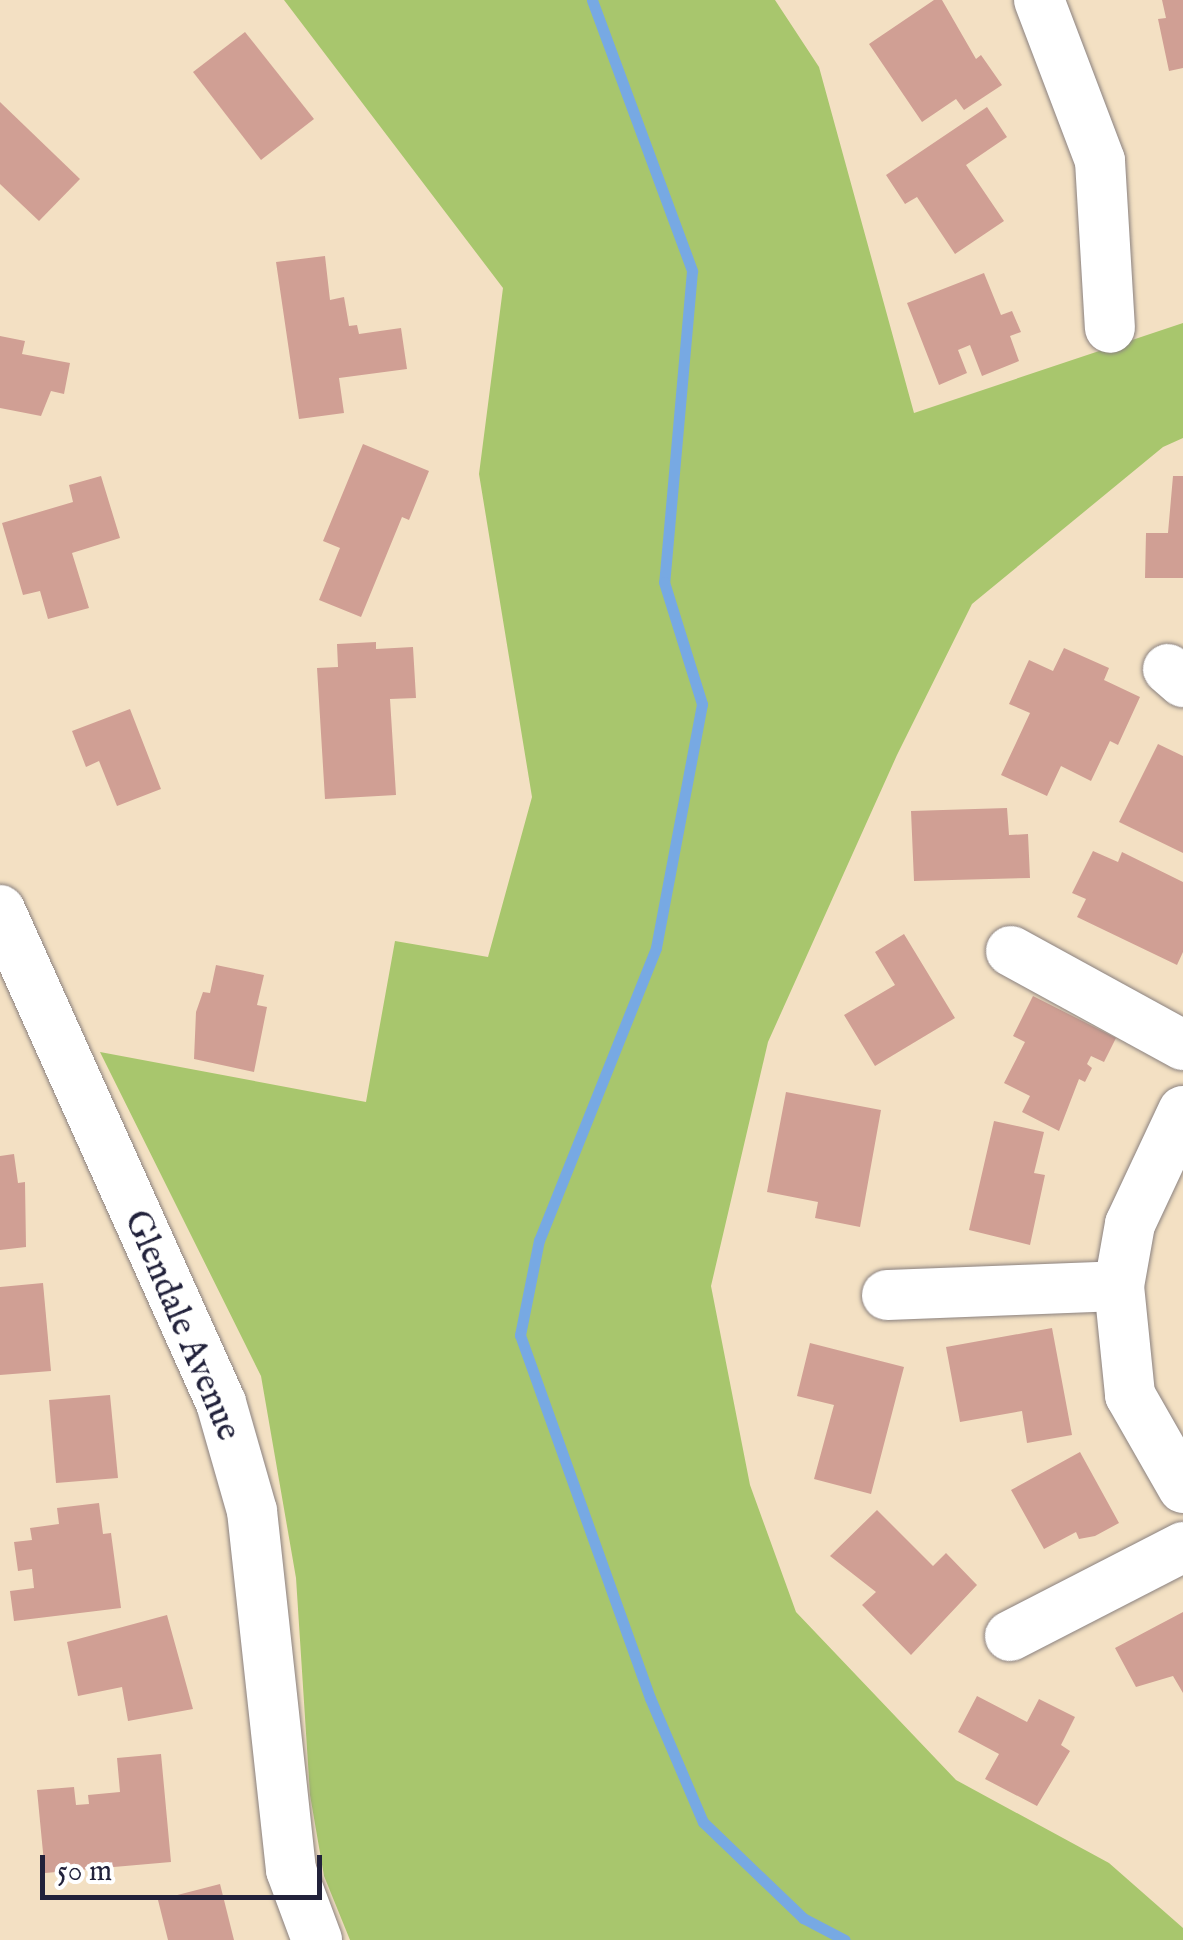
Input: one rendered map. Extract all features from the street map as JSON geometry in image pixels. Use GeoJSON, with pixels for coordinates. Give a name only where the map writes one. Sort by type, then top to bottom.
{"type":"FeatureCollection","features":[{"type":"Feature","properties":{"kind":"street"},"geometry":{"type":"LineString","coordinates":[[1039,0],[1100,160],[1110,328]]}},
{"type":"Feature","properties":{"kind":"street","name":"Glendale Avenue"},"geometry":{"type":"LineString","coordinates":[[0,910],[221,1403],[252,1511],[291,1870],[317,1940]]}},
{"type":"Feature","properties":{"kind":"street"},"geometry":{"type":"LineString","coordinates":[[1011,951],[1183,1045]]}},
{"type":"Feature","properties":{"kind":"street"},"geometry":{"type":"LineString","coordinates":[[1183,1111],[1130,1224],[1120,1286],[1130,1395],[1183,1488]]}},
{"type":"Feature","properties":{"kind":"street"},"geometry":{"type":"LineString","coordinates":[[887,1296],[1120,1286]]}},
{"type":"Feature","properties":{"kind":"street"},"geometry":{"type":"LineString","coordinates":[[1010,1636],[1183,1547]]}},
{"type":"Feature","properties":{"kind":"green space"},"geometry":{"type":"Polygon","coordinates":[[[284,0],[775,0],[819,67],[914,413],[1183,323],[1183,438],[1163,447],[972,604],[897,755],[768,1042],[711,1286],[750,1485],[796,1612],[956,1780],[1109,1863],[1183,1928],[1183,1940],[350,1940],[324,1876],[310,1795],[296,1578],[261,1376],[100,1052],[366,1102],[395,941],[488,957],[532,797],[479,474],[503,288],[284,0]]]}},
{"type":"Feature","properties":{"kind":"building"},"geometry":{"type":"Polygon","coordinates":[[[934,0],[942,0],[976,59],[981,55],[1002,85],[964,110],[956,99],[922,122],[869,44],[934,0]]]}},
{"type":"Feature","properties":{"kind":"building"},"geometry":{"type":"Polygon","coordinates":[[[1162,0],[1183,0],[1183,68],[1169,71],[1158,19],[1166,18],[1162,0]]]}},
{"type":"Feature","properties":{"kind":"building"},"geometry":{"type":"Polygon","coordinates":[[[245,32],[314,119],[261,160],[193,72],[245,32]]]}},
{"type":"Feature","properties":{"kind":"building"},"geometry":{"type":"Polygon","coordinates":[[[0,102],[80,179],[39,221],[0,184],[0,102]]]}},
{"type":"Feature","properties":{"kind":"building"},"geometry":{"type":"Polygon","coordinates":[[[987,107],[1007,137],[966,165],[1004,221],[955,254],[917,197],[905,204],[886,175],[987,107]]]}},
{"type":"Feature","properties":{"kind":"building"},"geometry":{"type":"Polygon","coordinates":[[[325,256],[330,300],[344,297],[349,326],[357,325],[359,334],[401,328],[407,369],[339,378],[344,413],[299,419],[276,262],[325,256]]]}},
{"type":"Feature","properties":{"kind":"building"},"geometry":{"type":"Polygon","coordinates":[[[984,273],[1001,315],[1012,311],[1021,332],[1010,336],[1019,361],[982,376],[970,345],[958,350],[967,373],[939,385],[907,303],[984,273]]]}},
{"type":"Feature","properties":{"kind":"building"},"geometry":{"type":"Polygon","coordinates":[[[0,336],[25,341],[22,354],[70,363],[64,394],[51,391],[41,416],[0,408],[0,336]]]}},
{"type":"Feature","properties":{"kind":"building"},"geometry":{"type":"Polygon","coordinates":[[[363,444],[429,471],[409,520],[402,517],[361,617],[319,600],[340,548],[323,541],[363,444]]]}},
{"type":"Feature","properties":{"kind":"building"},"geometry":{"type":"Polygon","coordinates":[[[101,476],[120,538],[72,553],[89,608],[48,619],[40,591],[23,595],[2,523],[73,502],[69,485],[101,476]]]}},
{"type":"Feature","properties":{"kind":"building"},"geometry":{"type":"Polygon","coordinates":[[[1173,476],[1183,476],[1183,578],[1145,578],[1146,533],[1168,533],[1173,476]]]}},
{"type":"Feature","properties":{"kind":"building"},"geometry":{"type":"Polygon","coordinates":[[[376,642],[376,649],[413,647],[416,698],[390,699],[396,795],[325,799],[317,668],[338,667],[337,644],[376,642]]]}},
{"type":"Feature","properties":{"kind":"building"},"geometry":{"type":"Polygon","coordinates":[[[1064,648],[1109,668],[1104,680],[1140,697],[1118,745],[1110,741],[1091,781],[1061,766],[1047,796],[1001,775],[1030,713],[1009,704],[1029,660],[1053,671],[1064,648]]]}},
{"type":"Feature","properties":{"kind":"building"},"geometry":{"type":"Polygon","coordinates":[[[130,709],[161,789],[117,806],[99,761],[86,767],[72,731],[130,709]]]}},
{"type":"Feature","properties":{"kind":"building"},"geometry":{"type":"Polygon","coordinates":[[[1158,744],[1183,756],[1183,853],[1119,822],[1158,744]]]}},
{"type":"Feature","properties":{"kind":"building"},"geometry":{"type":"Polygon","coordinates":[[[1007,808],[1009,835],[1028,834],[1030,878],[914,881],[911,811],[1007,808]]]}},
{"type":"Feature","properties":{"kind":"building"},"geometry":{"type":"Polygon","coordinates":[[[1093,851],[1118,862],[1122,852],[1183,882],[1183,952],[1177,965],[1077,917],[1086,899],[1072,893],[1093,851]]]}},
{"type":"Feature","properties":{"kind":"building"},"geometry":{"type":"Polygon","coordinates":[[[904,934],[955,1018],[875,1066],[844,1015],[895,985],[875,952],[904,934]]]}},
{"type":"Feature","properties":{"kind":"building"},"geometry":{"type":"Polygon","coordinates":[[[216,965],[264,975],[257,1005],[267,1007],[254,1072],[194,1059],[196,1012],[203,992],[210,993],[216,965]]]}},
{"type":"Feature","properties":{"kind":"building"},"geometry":{"type":"Polygon","coordinates":[[[1033,996],[1116,1038],[1104,1062],[1091,1056],[1087,1064],[1092,1068],[1085,1082],[1079,1079],[1059,1131],[1022,1112],[1030,1096],[1004,1083],[1025,1042],[1013,1036],[1033,996]]]}},
{"type":"Feature","properties":{"kind":"building"},"geometry":{"type":"Polygon","coordinates":[[[786,1092],[881,1110],[860,1227],[815,1218],[818,1202],[767,1192],[786,1092]]]}},
{"type":"Feature","properties":{"kind":"building"},"geometry":{"type":"Polygon","coordinates":[[[994,1121],[1044,1132],[1034,1173],[1045,1175],[1030,1245],[969,1230],[994,1121]]]}},
{"type":"Feature","properties":{"kind":"building"},"geometry":{"type":"Polygon","coordinates":[[[14,1154],[18,1183],[25,1182],[26,1247],[0,1250],[0,1156],[14,1154]]]}},
{"type":"Feature","properties":{"kind":"building"},"geometry":{"type":"Polygon","coordinates":[[[43,1283],[51,1371],[0,1375],[0,1287],[43,1283]]]}},
{"type":"Feature","properties":{"kind":"building"},"geometry":{"type":"Polygon","coordinates":[[[1052,1328],[1072,1435],[1027,1443],[1022,1411],[960,1422],[946,1347],[1052,1328]]]}},
{"type":"Feature","properties":{"kind":"building"},"geometry":{"type":"Polygon","coordinates":[[[810,1343],[904,1367],[871,1494],[814,1479],[834,1405],[797,1396],[810,1343]]]}},
{"type":"Feature","properties":{"kind":"building"},"geometry":{"type":"Polygon","coordinates":[[[110,1395],[118,1478],[56,1483],[49,1400],[110,1395]]]}},
{"type":"Feature","properties":{"kind":"building"},"geometry":{"type":"Polygon","coordinates":[[[1080,1452],[1119,1523],[1095,1536],[1079,1539],[1076,1532],[1044,1549],[1011,1490],[1080,1452]]]}},
{"type":"Feature","properties":{"kind":"building"},"geometry":{"type":"Polygon","coordinates":[[[99,1503],[103,1534],[111,1533],[121,1608],[14,1621],[10,1591],[34,1588],[32,1569],[18,1571],[14,1542],[32,1540],[30,1528],[59,1524],[57,1508],[99,1503]]]}},
{"type":"Feature","properties":{"kind":"building"},"geometry":{"type":"Polygon","coordinates":[[[877,1510],[933,1566],[946,1553],[977,1585],[911,1655],[862,1605],[876,1592],[830,1556],[877,1510]]]}},
{"type":"Feature","properties":{"kind":"building"},"geometry":{"type":"Polygon","coordinates":[[[1183,1612],[1183,1693],[1173,1676],[1136,1687],[1115,1648],[1183,1612]]]}},
{"type":"Feature","properties":{"kind":"building"},"geometry":{"type":"Polygon","coordinates":[[[167,1615],[193,1709],[128,1721],[122,1687],[78,1696],[67,1642],[167,1615]]]}},
{"type":"Feature","properties":{"kind":"building"},"geometry":{"type":"Polygon","coordinates":[[[977,1696],[1027,1722],[1039,1699],[1075,1717],[1061,1745],[1070,1751],[1037,1806],[985,1779],[999,1754],[958,1732],[977,1696]]]}},
{"type":"Feature","properties":{"kind":"building"},"geometry":{"type":"Polygon","coordinates":[[[161,1754],[171,1862],[45,1873],[37,1790],[74,1787],[76,1805],[89,1804],[88,1795],[120,1792],[117,1758],[161,1754]]]}},
{"type":"Feature","properties":{"kind":"building"},"geometry":{"type":"Polygon","coordinates":[[[220,1884],[234,1940],[168,1940],[158,1900],[220,1884]]]}},
{"type":"Feature","properties":{"kind":"waterway"},"geometry":{"type":"LineString","coordinates":[[592,0],[692,271],[664,582],[702,704],[656,948],[539,1240],[520,1335],[650,1698],[703,1822],[803,1918],[845,1940]]}}]}
